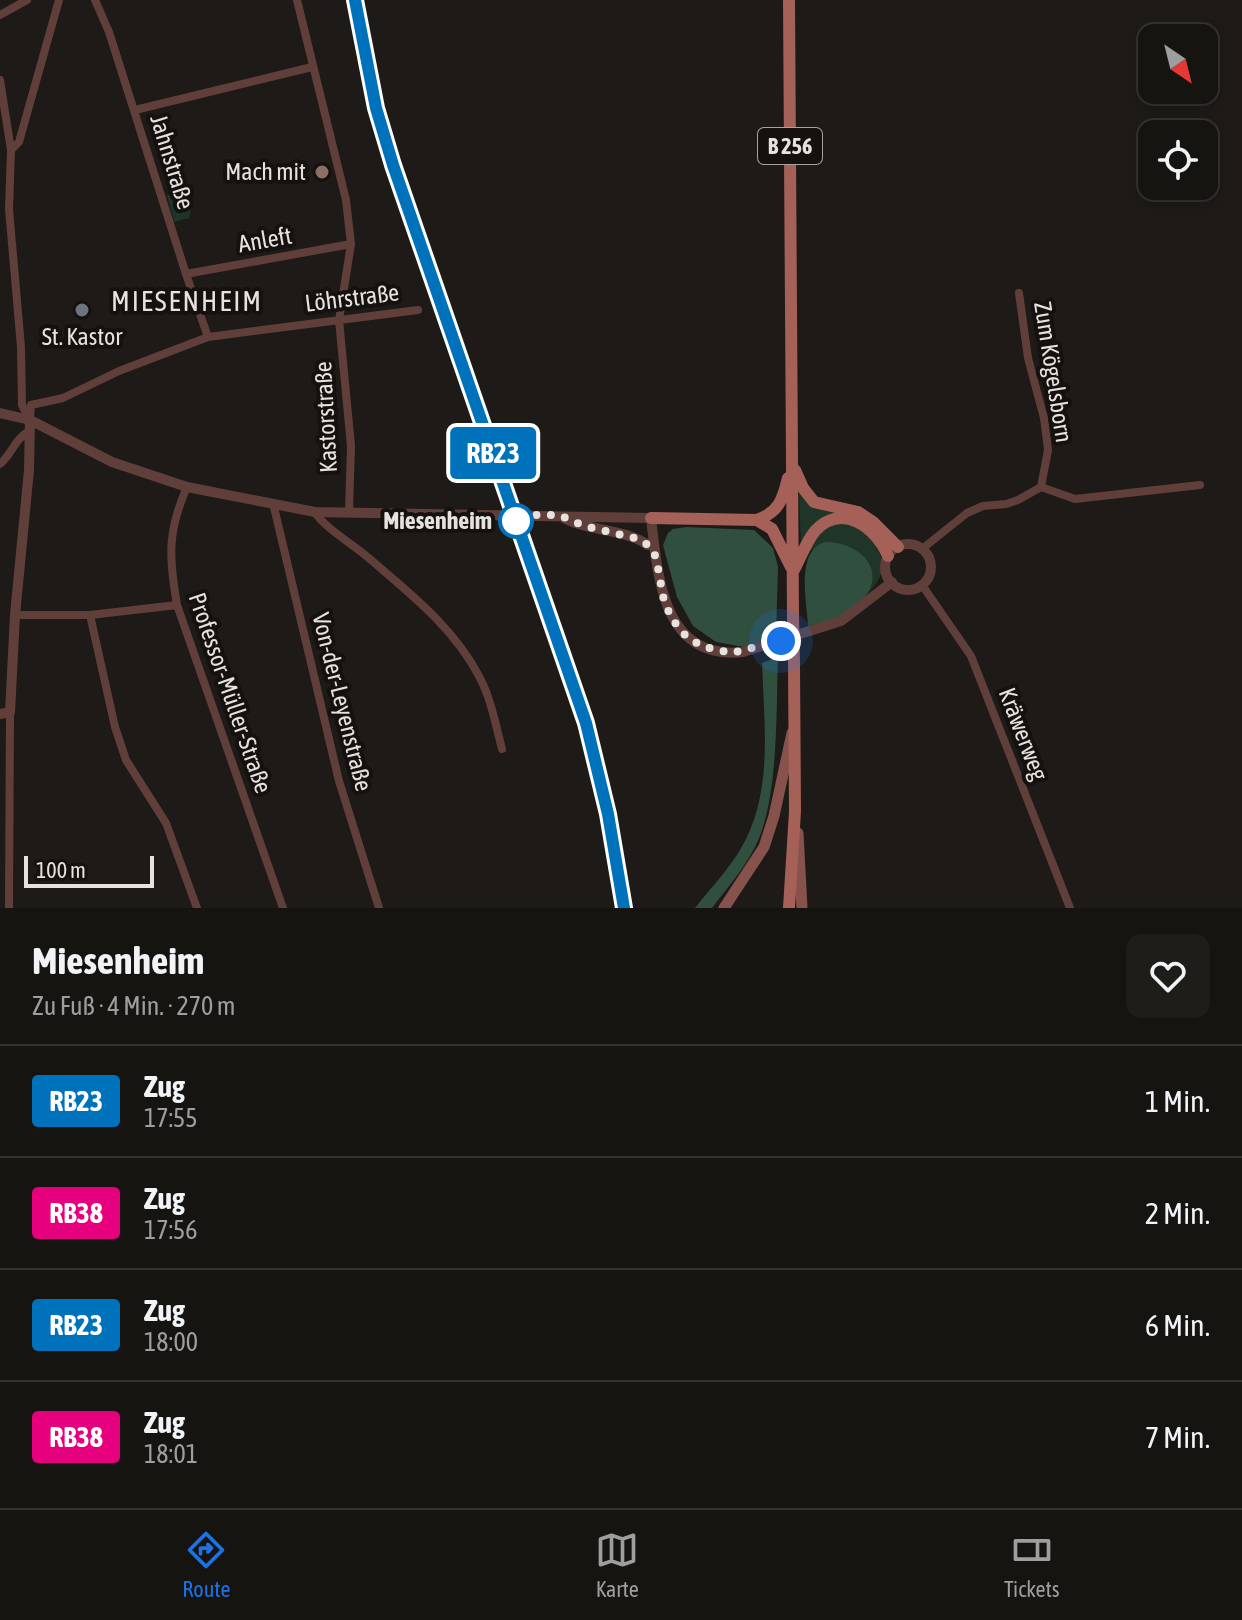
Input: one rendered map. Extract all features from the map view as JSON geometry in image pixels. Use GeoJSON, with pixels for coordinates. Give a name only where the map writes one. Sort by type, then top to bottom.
{"type":"FeatureCollection","features":[{"type":"Feature","properties":{"kind":"main road","name":"B 256"},"geometry":{"type":"LineString","coordinates":[[789,0],[795,811],[789,908]]}},
{"type":"Feature","properties":{"kind":"main road"},"geometry":{"type":"LineString","coordinates":[[651,518],[757,520],[768,516],[779,507],[792,463]]}},
{"type":"Feature","properties":{"kind":"main road"},"geometry":{"type":"LineString","coordinates":[[792,463],[803,488],[814,502],[858,512],[898,547]]}},
{"type":"Feature","properties":{"kind":"main road"},"geometry":{"type":"LineString","coordinates":[[793,573],[815,532],[828,522],[843,517],[866,527],[888,556]]}},
{"type":"Feature","properties":{"kind":"main road"},"geometry":{"type":"LineString","coordinates":[[757,520],[766,524],[777,537],[793,573]]}},
{"type":"Feature","properties":{"kind":"main road"},"geometry":{"type":"LineString","coordinates":[[724,908],[764,847],[774,816],[794,720]]}},
{"type":"Feature","properties":{"kind":"main road"},"geometry":{"type":"LineString","coordinates":[[795,811],[802,869],[802,908]]}},
{"type":"Feature","properties":{"kind":"street"},"geometry":{"type":"LineString","coordinates":[[0,15],[27,0]]}},
{"type":"Feature","properties":{"kind":"street"},"geometry":{"type":"LineString","coordinates":[[11,150],[19,142],[59,0]]}},
{"type":"Feature","properties":{"kind":"street","name":"Jahnstraße"},"geometry":{"type":"LineString","coordinates":[[95,0],[135,110],[208,337]]}},
{"type":"Feature","properties":{"kind":"street","name":"Kastorstraße"},"geometry":{"type":"LineString","coordinates":[[297,0],[346,200],[351,244],[339,320],[351,446],[349,512]]}},
{"type":"Feature","properties":{"kind":"street"},"geometry":{"type":"LineString","coordinates":[[135,110],[312,67]]}},
{"type":"Feature","properties":{"kind":"street"},"geometry":{"type":"LineString","coordinates":[[0,80],[11,150],[9,191],[21,343],[22,405],[29,425],[29,470],[5,713],[10,799],[6,903]]}},
{"type":"Feature","properties":{"kind":"street"},"geometry":{"type":"LineString","coordinates":[[0,161],[11,161]]}},
{"type":"Feature","properties":{"kind":"street","name":"Anleft"},"geometry":{"type":"LineString","coordinates":[[186,274],[351,244]]}},
{"type":"Feature","properties":{"kind":"street","name":"Zum Kögelsborn"},"geometry":{"type":"LineString","coordinates":[[1019,293],[1028,358],[1044,418],[1048,450],[1041,487]]}},
{"type":"Feature","properties":{"kind":"street","name":"Löhrstraße"},"geometry":{"type":"LineString","coordinates":[[29,425],[31,405],[63,398],[119,371],[208,337],[418,310]]}},
{"type":"Feature","properties":{"kind":"street"},"geometry":{"type":"LineString","coordinates":[[0,413],[112,462],[187,487],[315,512],[651,518],[651,545],[664,601],[672,619],[692,641],[721,652],[759,648],[841,621],[892,582]]}},
{"type":"Feature","properties":{"kind":"street"},"geometry":{"type":"LineString","coordinates":[[0,464],[29,425]]}},
{"type":"Feature","properties":{"kind":"street"},"geometry":{"type":"LineString","coordinates":[[922,549],[967,513],[983,506],[1018,500],[1041,487],[1075,499],[1200,485]]}},
{"type":"Feature","properties":{"kind":"street","name":"Professor-Müller-Straße"},"geometry":{"type":"LineString","coordinates":[[187,487],[172,529],[172,567],[177,605],[283,908]]}},
{"type":"Feature","properties":{"kind":"street","name":"Von-der-Leyenstraße"},"geometry":{"type":"LineString","coordinates":[[273,503],[339,781],[379,908]]}},
{"type":"Feature","properties":{"kind":"street"},"geometry":{"type":"LineString","coordinates":[[315,512],[319,520],[387,573],[449,630],[481,679],[502,749]]}},
{"type":"Feature","properties":{"kind":"street"},"geometry":{"type":"LineString","coordinates":[[559,515],[584,526],[639,539],[651,545]]}},
{"type":"Feature","properties":{"kind":"street"},"geometry":{"type":"LineString","coordinates":[[651,545],[672,519]]}},
{"type":"Feature","properties":{"kind":"street"},"geometry":{"type":"LineString","coordinates":[[913,544],[922,549],[931,563],[929,575],[922,585],[909,589],[892,582],[886,568],[888,556],[898,547],[913,544]]}},
{"type":"Feature","properties":{"kind":"street","name":"Kräwerweg"},"geometry":{"type":"LineString","coordinates":[[922,585],[971,656],[1070,908]]}},
{"type":"Feature","properties":{"kind":"street"},"geometry":{"type":"LineString","coordinates":[[15,615],[90,615],[177,605]]}},
{"type":"Feature","properties":{"kind":"street"},"geometry":{"type":"LineString","coordinates":[[90,615],[115,727],[126,760],[166,823],[197,908]]}},
{"type":"Feature","properties":{"kind":"street"},"geometry":{"type":"LineString","coordinates":[[0,801],[10,799]]}},
{"type":"Feature","properties":{"kind":"green space"},"geometry":{"type":"Polygon","coordinates":[[[178,194],[192,204],[189,218],[174,222],[167,195],[178,194]]]}},
{"type":"Feature","properties":{"kind":"green space"},"geometry":{"type":"Polygon","coordinates":[[[799,491],[841,511],[801,548],[799,491]]]}},
{"type":"Feature","properties":{"kind":"green space"},"geometry":{"type":"Polygon","coordinates":[[[835,522],[864,527],[880,554],[880,577],[866,595],[871,584],[811,550],[806,563],[813,540],[835,522]]]}},
{"type":"Feature","properties":{"kind":"green space"},"geometry":{"type":"Polygon","coordinates":[[[673,529],[754,530],[773,548],[778,567],[776,636],[744,647],[716,642],[693,626],[677,597],[663,545],[673,529]]]}},
{"type":"Feature","properties":{"kind":"green space"},"geometry":{"type":"Polygon","coordinates":[[[825,542],[852,548],[862,555],[869,563],[872,584],[866,596],[850,611],[808,626],[806,566],[816,547],[825,542]]]}},
{"type":"Feature","properties":{"kind":"green space"},"geometry":{"type":"Polygon","coordinates":[[[778,657],[775,755],[763,828],[746,863],[712,908],[695,908],[740,850],[751,828],[758,806],[764,759],[762,663],[778,657]]]}},
{"type":"Feature","properties":{"kind":"railway"},"geometry":{"type":"LineString","coordinates":[[360,0],[381,106],[397,164],[591,721],[613,810],[629,908]]}},
{"type":"Feature","properties":{"kind":"train","name":"RB23"},"geometry":{"type":"LineString","coordinates":[[355,0],[376,108],[393,165],[586,723],[608,814],[624,908]]}},
{"type":"Feature","properties":{"kind":"place","name":"Mach mit"},"geometry":{"type":"Point","coordinates":[322,172]}},
{"type":"Feature","properties":{"kind":"place","name":"St. Kastor"},"geometry":{"type":"Point","coordinates":[82,310]}},
{"type":"Feature","properties":{"kind":"place","name":"Miesenheim"},"geometry":{"type":"Point","coordinates":[516,521]}},
{"type":"Feature","properties":{"kind":"district","name":"MIESENHEIM"},"geometry":{"type":"Point","coordinates":[187,301]}},
{"type":"Feature","properties":{"kind":"route"},"geometry":{"type":"LineString","coordinates":[[516,521],[514,515],[559,515],[570,522],[639,539],[648,545],[656,557],[664,601],[672,619],[684,634],[701,646],[731,653],[781,641]]}}]}
